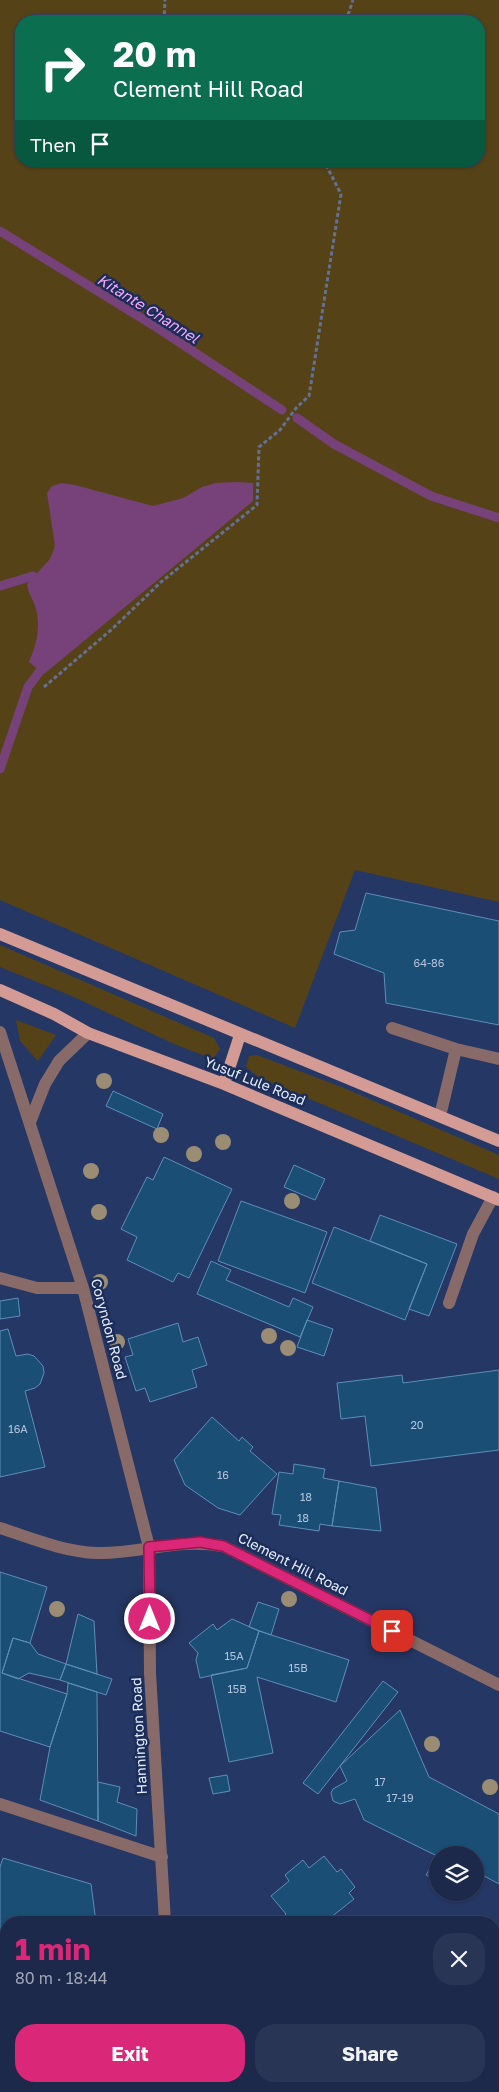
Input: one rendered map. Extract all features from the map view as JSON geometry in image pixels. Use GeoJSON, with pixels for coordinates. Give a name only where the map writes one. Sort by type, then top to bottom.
{"type":"FeatureCollection","features":[{"type":"Feature","properties":{"kind":"main road"},"geometry":{"type":"LineString","coordinates":[[0,934],[499,1141]]}},
{"type":"Feature","properties":{"kind":"main road","name":"Yusuf Lule Road"},"geometry":{"type":"LineString","coordinates":[[0,990],[54,1014],[88,1033],[224,1084],[496,1199]]}},
{"type":"Feature","properties":{"kind":"main road"},"geometry":{"type":"LineString","coordinates":[[224,1084],[240,1035]]}},
{"type":"Feature","properties":{"kind":"street"},"geometry":{"type":"LineString","coordinates":[[392,1028],[456,1049],[499,1060]]}},
{"type":"Feature","properties":{"kind":"street"},"geometry":{"type":"LineString","coordinates":[[0,1032],[30,1122]]}},
{"type":"Feature","properties":{"kind":"street"},"geometry":{"type":"LineString","coordinates":[[30,1122],[44,1084],[59,1061],[88,1033]]}},
{"type":"Feature","properties":{"kind":"street"},"geometry":{"type":"LineString","coordinates":[[440,1116],[456,1049]]}},
{"type":"Feature","properties":{"kind":"street","name":"Coryndon Road"},"geometry":{"type":"LineString","coordinates":[[30,1122],[83,1288],[149,1547]]}},
{"type":"Feature","properties":{"kind":"street"},"geometry":{"type":"LineString","coordinates":[[449,1303],[473,1234],[496,1199]]}},
{"type":"Feature","properties":{"kind":"street"},"geometry":{"type":"LineString","coordinates":[[0,1278],[37,1288],[83,1288]]}},
{"type":"Feature","properties":{"kind":"street","name":"Clement Hill Road"},"geometry":{"type":"LineString","coordinates":[[0,1528],[72,1550],[97,1553],[200,1542],[223,1546],[499,1685]]}},
{"type":"Feature","properties":{"kind":"street","name":"Hannington Road"},"geometry":{"type":"LineString","coordinates":[[149,1547],[150,1674],[165,1916]]}},
{"type":"Feature","properties":{"kind":"street"},"geometry":{"type":"LineString","coordinates":[[0,1804],[162,1858]]}},
{"type":"Feature","properties":{"kind":"path"},"geometry":{"type":"LineString","coordinates":[[164,15],[165,0]]}},
{"type":"Feature","properties":{"kind":"path"},"geometry":{"type":"LineString","coordinates":[[348,15],[353,0]]}},
{"type":"Feature","properties":{"kind":"path"},"geometry":{"type":"LineString","coordinates":[[44,687],[110,630],[161,582],[257,505],[259,447],[280,430],[296,407],[309,396],[341,194],[327,167]]}},
{"type":"Feature","properties":{"kind":"shaded area"},"geometry":{"type":"Polygon","coordinates":[[[0,0],[499,0],[499,902],[355,870],[295,1028],[0,900],[0,0]]]}},
{"type":"Feature","properties":{"kind":"shaded area"},"geometry":{"type":"Polygon","coordinates":[[[62,483],[75,485],[153,506],[183,498],[202,487],[216,483],[253,483],[253,501],[44,674],[29,662],[38,633],[38,618],[27,584],[50,559],[55,546],[47,493],[52,486],[62,483]]]}},
{"type":"Feature","properties":{"kind":"shaded area"},"geometry":{"type":"Polygon","coordinates":[[[0,945],[214,1038],[220,1049],[213,1059],[174,1044],[74,997],[0,967],[0,945]]]}},
{"type":"Feature","properties":{"kind":"shaded area"},"geometry":{"type":"Polygon","coordinates":[[[16,1020],[56,1035],[38,1061],[20,1041],[16,1020]]]}},
{"type":"Feature","properties":{"kind":"shaded area"},"geometry":{"type":"Polygon","coordinates":[[[257,1055],[344,1088],[499,1155],[499,1179],[260,1078],[246,1067],[249,1056],[257,1055]]]}},
{"type":"Feature","properties":{"kind":"building"},"geometry":{"type":"Polygon","coordinates":[[[366,893],[499,921],[499,1025],[386,1003],[384,973],[334,954],[340,932],[355,930],[366,893]]]}},
{"type":"Feature","properties":{"kind":"building"},"geometry":{"type":"Polygon","coordinates":[[[113,1091],[163,1114],[157,1129],[106,1106],[113,1091]]]}},
{"type":"Feature","properties":{"kind":"building"},"geometry":{"type":"Polygon","coordinates":[[[164,1157],[232,1189],[189,1278],[178,1273],[173,1282],[127,1260],[137,1237],[121,1229],[147,1177],[153,1180],[164,1157]]]}},
{"type":"Feature","properties":{"kind":"building"},"geometry":{"type":"Polygon","coordinates":[[[294,1165],[325,1179],[315,1200],[284,1187],[294,1165]]]}},
{"type":"Feature","properties":{"kind":"building"},"geometry":{"type":"Polygon","coordinates":[[[241,1201],[327,1232],[305,1293],[218,1261],[241,1201]]]}},
{"type":"Feature","properties":{"kind":"building"},"geometry":{"type":"Polygon","coordinates":[[[380,1215],[457,1244],[429,1316],[409,1309],[427,1264],[370,1241],[380,1215]]]}},
{"type":"Feature","properties":{"kind":"building"},"geometry":{"type":"Polygon","coordinates":[[[334,1227],[427,1264],[405,1320],[312,1283],[334,1227]]]}},
{"type":"Feature","properties":{"kind":"building"},"geometry":{"type":"Polygon","coordinates":[[[211,1261],[231,1270],[226,1280],[289,1307],[293,1298],[313,1307],[300,1337],[197,1294],[211,1261]]]}},
{"type":"Feature","properties":{"kind":"building"},"geometry":{"type":"Polygon","coordinates":[[[18,1298],[20,1316],[0,1319],[0,1301],[18,1298]]]}},
{"type":"Feature","properties":{"kind":"building"},"geometry":{"type":"Polygon","coordinates":[[[307,1320],[333,1329],[324,1356],[297,1347],[307,1320]]]}},
{"type":"Feature","properties":{"kind":"building"},"geometry":{"type":"Polygon","coordinates":[[[178,1323],[183,1342],[198,1337],[207,1365],[192,1370],[197,1387],[150,1402],[145,1388],[136,1391],[125,1357],[133,1355],[128,1339],[178,1323]]]}},
{"type":"Feature","properties":{"kind":"building"},"geometry":{"type":"Polygon","coordinates":[[[8,1329],[16,1356],[28,1354],[34,1356],[43,1366],[44,1373],[40,1384],[35,1388],[25,1391],[45,1467],[0,1477],[0,1331],[8,1329]]]}},
{"type":"Feature","properties":{"kind":"building"},"geometry":{"type":"Polygon","coordinates":[[[499,1370],[499,1450],[371,1466],[365,1416],[341,1419],[337,1383],[402,1375],[403,1383],[499,1370]]]}},
{"type":"Feature","properties":{"kind":"building"},"geometry":{"type":"Polygon","coordinates":[[[212,1417],[239,1441],[242,1437],[253,1447],[250,1451],[277,1474],[240,1515],[218,1508],[185,1485],[174,1460],[212,1417]]]}},
{"type":"Feature","properties":{"kind":"building"},"geometry":{"type":"Polygon","coordinates":[[[294,1464],[325,1469],[323,1478],[339,1481],[332,1526],[320,1524],[319,1531],[279,1525],[281,1515],[272,1514],[279,1472],[293,1474],[294,1464]]]}},
{"type":"Feature","properties":{"kind":"building"},"geometry":{"type":"Polygon","coordinates":[[[339,1481],[376,1488],[381,1531],[332,1526],[339,1481]]]}},
{"type":"Feature","properties":{"kind":"building"},"geometry":{"type":"Polygon","coordinates":[[[0,1572],[47,1587],[30,1643],[13,1638],[2,1673],[67,1694],[50,1747],[0,1731],[0,1572]]]}},
{"type":"Feature","properties":{"kind":"building"},"geometry":{"type":"Polygon","coordinates":[[[258,1602],[279,1609],[271,1635],[249,1627],[258,1602]]]}},
{"type":"Feature","properties":{"kind":"building"},"geometry":{"type":"Polygon","coordinates":[[[78,1614],[94,1621],[97,1674],[66,1664],[78,1614]]]}},
{"type":"Feature","properties":{"kind":"building"},"geometry":{"type":"Polygon","coordinates":[[[232,1619],[259,1631],[247,1668],[200,1678],[196,1660],[198,1653],[189,1643],[213,1624],[217,1630],[232,1619]]]}},
{"type":"Feature","properties":{"kind":"building"},"geometry":{"type":"Polygon","coordinates":[[[259,1631],[349,1660],[336,1702],[257,1677],[273,1753],[229,1762],[211,1675],[247,1668],[259,1631]]]}},
{"type":"Feature","properties":{"kind":"building"},"geometry":{"type":"Polygon","coordinates":[[[13,1638],[30,1643],[38,1654],[66,1664],[60,1680],[29,1673],[18,1679],[2,1673],[13,1638]]]}},
{"type":"Feature","properties":{"kind":"building"},"geometry":{"type":"Polygon","coordinates":[[[66,1664],[112,1679],[106,1695],[60,1680],[66,1664]]]}},
{"type":"Feature","properties":{"kind":"building"},"geometry":{"type":"Polygon","coordinates":[[[383,1681],[398,1692],[318,1794],[303,1783],[383,1681]]]}},
{"type":"Feature","properties":{"kind":"building"},"geometry":{"type":"Polygon","coordinates":[[[68,1683],[97,1692],[98,1821],[40,1800],[50,1747],[67,1694],[68,1683]]]}},
{"type":"Feature","properties":{"kind":"building"},"geometry":{"type":"Polygon","coordinates":[[[400,1710],[429,1777],[499,1814],[499,1884],[484,1876],[484,1846],[429,1846],[429,1852],[364,1820],[355,1799],[340,1804],[333,1801],[331,1793],[333,1789],[347,1781],[340,1766],[400,1710]]]}},
{"type":"Feature","properties":{"kind":"building"},"geometry":{"type":"Polygon","coordinates":[[[227,1775],[230,1791],[213,1794],[209,1778],[227,1775]]]}},
{"type":"Feature","properties":{"kind":"building"},"geometry":{"type":"Polygon","coordinates":[[[98,1782],[120,1787],[117,1802],[137,1809],[136,1836],[98,1821],[98,1782]]]}},
{"type":"Feature","properties":{"kind":"building"},"geometry":{"type":"Polygon","coordinates":[[[324,1856],[337,1872],[341,1869],[355,1887],[349,1893],[354,1899],[333,1916],[284,1916],[286,1914],[271,1896],[289,1881],[285,1875],[303,1860],[309,1868],[324,1856]]]}},
{"type":"Feature","properties":{"kind":"building"},"geometry":{"type":"Polygon","coordinates":[[[3,1858],[91,1884],[95,1916],[0,1916],[0,1867],[3,1858]]]}},
{"type":"Feature","properties":{"kind":"waterway","name":"Kitante Channel"},"geometry":{"type":"LineString","coordinates":[[0,231],[156,327],[282,410]]}},
{"type":"Feature","properties":{"kind":"waterway","name":"Kitante Channel"},"geometry":{"type":"LineString","coordinates":[[297,418],[334,444],[431,496],[499,518]]}},
{"type":"Feature","properties":{"kind":"waterway"},"geometry":{"type":"LineString","coordinates":[[0,586],[33,576]]}},
{"type":"Feature","properties":{"kind":"waterway"},"geometry":{"type":"LineString","coordinates":[[0,769],[28,687],[40,671]]}},
{"type":"Feature","properties":{"kind":"route"},"geometry":{"type":"LineString","coordinates":[[150,1619],[149,1547],[200,1542],[223,1546],[392,1631]]}}]}
